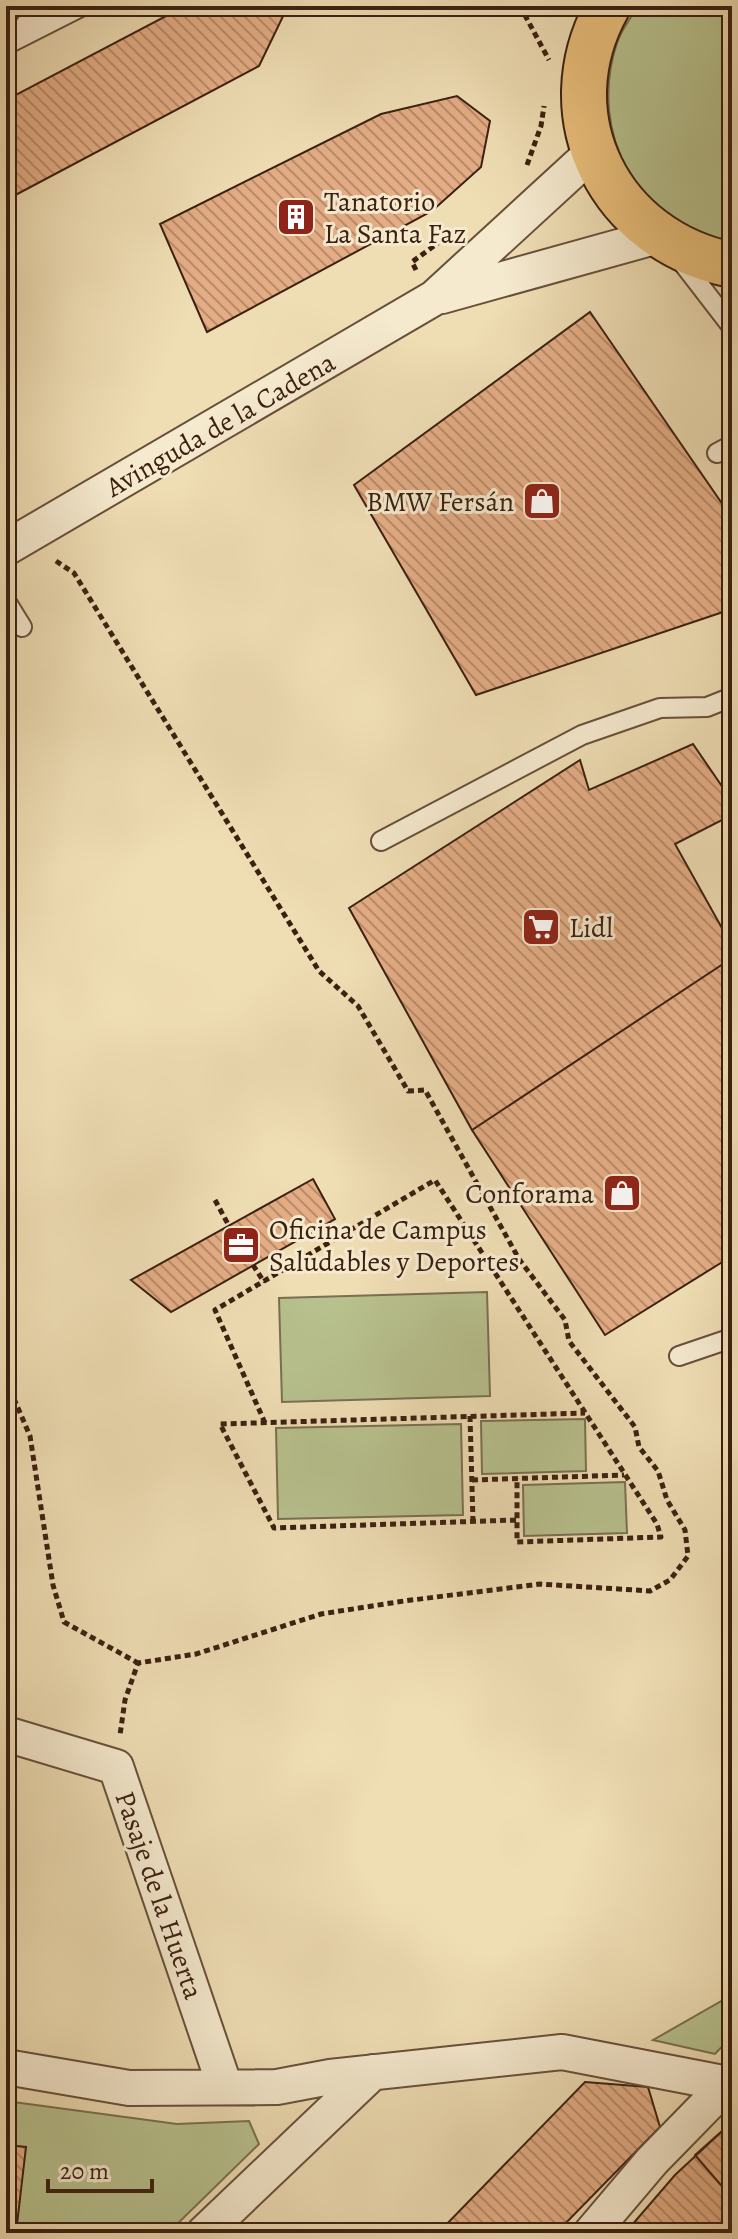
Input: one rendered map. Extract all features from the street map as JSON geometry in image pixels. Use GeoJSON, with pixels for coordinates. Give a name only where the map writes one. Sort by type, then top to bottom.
{"type":"FeatureCollection","features":[{"type":"Feature","properties":{"kind":"main road"},"geometry":{"type":"LineString","coordinates":[[598,13],[583,90],[593,152],[619,199],[662,239],[698,257],[732,265]]}},
{"type":"Feature","properties":{"kind":"street","name":"Avinguda de la Cadena"},"geometry":{"type":"LineString","coordinates":[[6,548],[434,298],[593,152]]}},
{"type":"Feature","properties":{"kind":"street","name":"Avinguda de la Cadena"},"geometry":{"type":"LineString","coordinates":[[434,298],[662,239]]}},
{"type":"Feature","properties":{"kind":"street","name":"Pasaje de la Huerta"},"geometry":{"type":"LineString","coordinates":[[6,1734],[116,1767],[225,2087]]}},
{"type":"Feature","properties":{"kind":"street"},"geometry":{"type":"LineString","coordinates":[[6,2067],[129,2088],[277,2087],[373,2072],[562,2052],[730,2081]]}},
{"type":"Feature","properties":{"kind":"street"},"geometry":{"type":"LineString","coordinates":[[204,2233],[373,2072]]}},
{"type":"Feature","properties":{"kind":"street"},"geometry":{"type":"LineString","coordinates":[[591,2233],[652,2161],[730,2081]]}},
{"type":"Feature","properties":{"kind":"lane"},"geometry":{"type":"LineString","coordinates":[[10,43],[32,15],[46,6]]}},
{"type":"Feature","properties":{"kind":"lane"},"geometry":{"type":"LineString","coordinates":[[10,43],[83,6]]}},
{"type":"Feature","properties":{"kind":"lane"},"geometry":{"type":"LineString","coordinates":[[662,239],[732,327]]}},
{"type":"Feature","properties":{"kind":"lane"},"geometry":{"type":"LineString","coordinates":[[6,601],[22,627]]}},
{"type":"Feature","properties":{"kind":"lane"},"geometry":{"type":"LineString","coordinates":[[381,841],[582,735],[660,708],[707,707],[732,697]]}},
{"type":"Feature","properties":{"kind":"lane"},"geometry":{"type":"LineString","coordinates":[[679,1356],[732,1338]]}},
{"type":"Feature","properties":{"kind":"path"},"geometry":{"type":"LineString","coordinates":[[520,6],[550,64]]}},
{"type":"Feature","properties":{"kind":"path"},"geometry":{"type":"LineString","coordinates":[[524,174],[541,126],[546,95]]}},
{"type":"Feature","properties":{"kind":"path"},"geometry":{"type":"LineString","coordinates":[[434,298],[412,262],[448,237]]}},
{"type":"Feature","properties":{"kind":"path"},"geometry":{"type":"LineString","coordinates":[[6,1380],[30,1436],[53,1585],[64,1622],[138,1663],[196,1654],[321,1614],[404,1601],[540,1584],[650,1591],[670,1580],[688,1556],[685,1530],[667,1500],[658,1471],[639,1447],[635,1427],[569,1341],[565,1320],[519,1259],[425,1090],[408,1091],[358,1006],[319,971],[74,573],[56,561]]}},
{"type":"Feature","properties":{"kind":"path"},"geometry":{"type":"LineString","coordinates":[[265,1423],[215,1310],[435,1180],[657,1524],[661,1537],[517,1542],[517,1478]]}},
{"type":"Feature","properties":{"kind":"path"},"geometry":{"type":"LineString","coordinates":[[215,1200],[229,1226]]}},
{"type":"Feature","properties":{"kind":"path"},"geometry":{"type":"LineString","coordinates":[[253,1265],[264,1282]]}},
{"type":"Feature","properties":{"kind":"path"},"geometry":{"type":"LineString","coordinates":[[516,1520],[274,1528],[220,1424],[586,1413]]}},
{"type":"Feature","properties":{"kind":"path"},"geometry":{"type":"LineString","coordinates":[[470,1416],[473,1522]]}},
{"type":"Feature","properties":{"kind":"path"},"geometry":{"type":"LineString","coordinates":[[472,1480],[625,1475]]}},
{"type":"Feature","properties":{"kind":"path"},"geometry":{"type":"LineString","coordinates":[[116,1767],[125,1700],[138,1663]]}},
{"type":"Feature","properties":{"kind":"green space"},"geometry":{"type":"Polygon","coordinates":[[[638,6],[732,6],[732,244],[699,234],[670,218],[646,197],[628,171],[615,142],[609,110],[609,77],[619,38],[638,6]]]}},
{"type":"Feature","properties":{"kind":"green space"},"geometry":{"type":"Polygon","coordinates":[[[487,1292],[490,1396],[282,1402],[279,1298],[487,1292]]]}},
{"type":"Feature","properties":{"kind":"green space"},"geometry":{"type":"Polygon","coordinates":[[[585,1419],[586,1471],[482,1474],[481,1421],[585,1419]]]}},
{"type":"Feature","properties":{"kind":"green space"},"geometry":{"type":"Polygon","coordinates":[[[461,1424],[463,1515],[278,1519],[276,1428],[461,1424]]]}},
{"type":"Feature","properties":{"kind":"green space"},"geometry":{"type":"Polygon","coordinates":[[[625,1482],[627,1533],[524,1536],[523,1485],[625,1482]]]}},
{"type":"Feature","properties":{"kind":"green space"},"geometry":{"type":"Polygon","coordinates":[[[732,1995],[732,2036],[715,2054],[653,2040],[732,1995]]]}},
{"type":"Feature","properties":{"kind":"green space"},"geometry":{"type":"Polygon","coordinates":[[[6,2101],[177,2124],[249,2121],[259,2144],[168,2233],[6,2233],[6,2101]]]}},
{"type":"Feature","properties":{"kind":"building"},"geometry":{"type":"Polygon","coordinates":[[[185,6],[288,6],[259,66],[6,200],[6,100],[185,6]]]}},
{"type":"Feature","properties":{"kind":"building","name":"Tanatorio La Santa Faz"},"geometry":{"type":"Polygon","coordinates":[[[457,96],[490,121],[481,167],[432,211],[207,332],[160,224],[381,114],[457,96]]]}},
{"type":"Feature","properties":{"kind":"building","name":"BMW Fersán"},"geometry":{"type":"Polygon","coordinates":[[[590,312],[732,518],[732,609],[476,695],[354,485],[590,312]]]}},
{"type":"Feature","properties":{"kind":"building","name":"Lidl"},"geometry":{"type":"Polygon","coordinates":[[[693,744],[732,801],[732,815],[675,844],[732,946],[732,958],[472,1130],[349,908],[580,760],[589,790],[693,744]]]}},
{"type":"Feature","properties":{"kind":"building","name":"Conforama"},"geometry":{"type":"Polygon","coordinates":[[[732,958],[732,1256],[605,1335],[472,1130],[732,958]]]}},
{"type":"Feature","properties":{"kind":"building","name":"Oficina de Campus Saludables y Deportes"},"geometry":{"type":"Polygon","coordinates":[[[313,1179],[335,1219],[171,1312],[131,1280],[313,1179]]]}},
{"type":"Feature","properties":{"kind":"building"},"geometry":{"type":"Polygon","coordinates":[[[585,2082],[648,2087],[660,2127],[556,2233],[438,2233],[585,2082]]]}},
{"type":"Feature","properties":{"kind":"building"},"geometry":{"type":"Polygon","coordinates":[[[732,2122],[732,2233],[625,2233],[675,2175],[732,2122]]]}},
{"type":"Feature","properties":{"kind":"building"},"geometry":{"type":"Polygon","coordinates":[[[732,2122],[732,2198],[695,2155],[732,2122]]]}},
{"type":"Feature","properties":{"kind":"building"},"geometry":{"type":"Polygon","coordinates":[[[6,2145],[26,2147],[16,2233],[6,2233],[6,2145]]]}},
{"type":"Feature","properties":{"kind":"place","name":"Tanatorio La Santa Faz"},"geometry":{"type":"Point","coordinates":[296,217]}},
{"type":"Feature","properties":{"kind":"place","name":"BMW Fersán"},"geometry":{"type":"Point","coordinates":[542,501]}},
{"type":"Feature","properties":{"kind":"place","name":"Lidl"},"geometry":{"type":"Point","coordinates":[541,927]}},
{"type":"Feature","properties":{"kind":"place","name":"Conforama"},"geometry":{"type":"Point","coordinates":[622,1193]}},
{"type":"Feature","properties":{"kind":"place","name":"Oficina de Campus Saludables y Deportes"},"geometry":{"type":"Point","coordinates":[241,1245]}}]}
